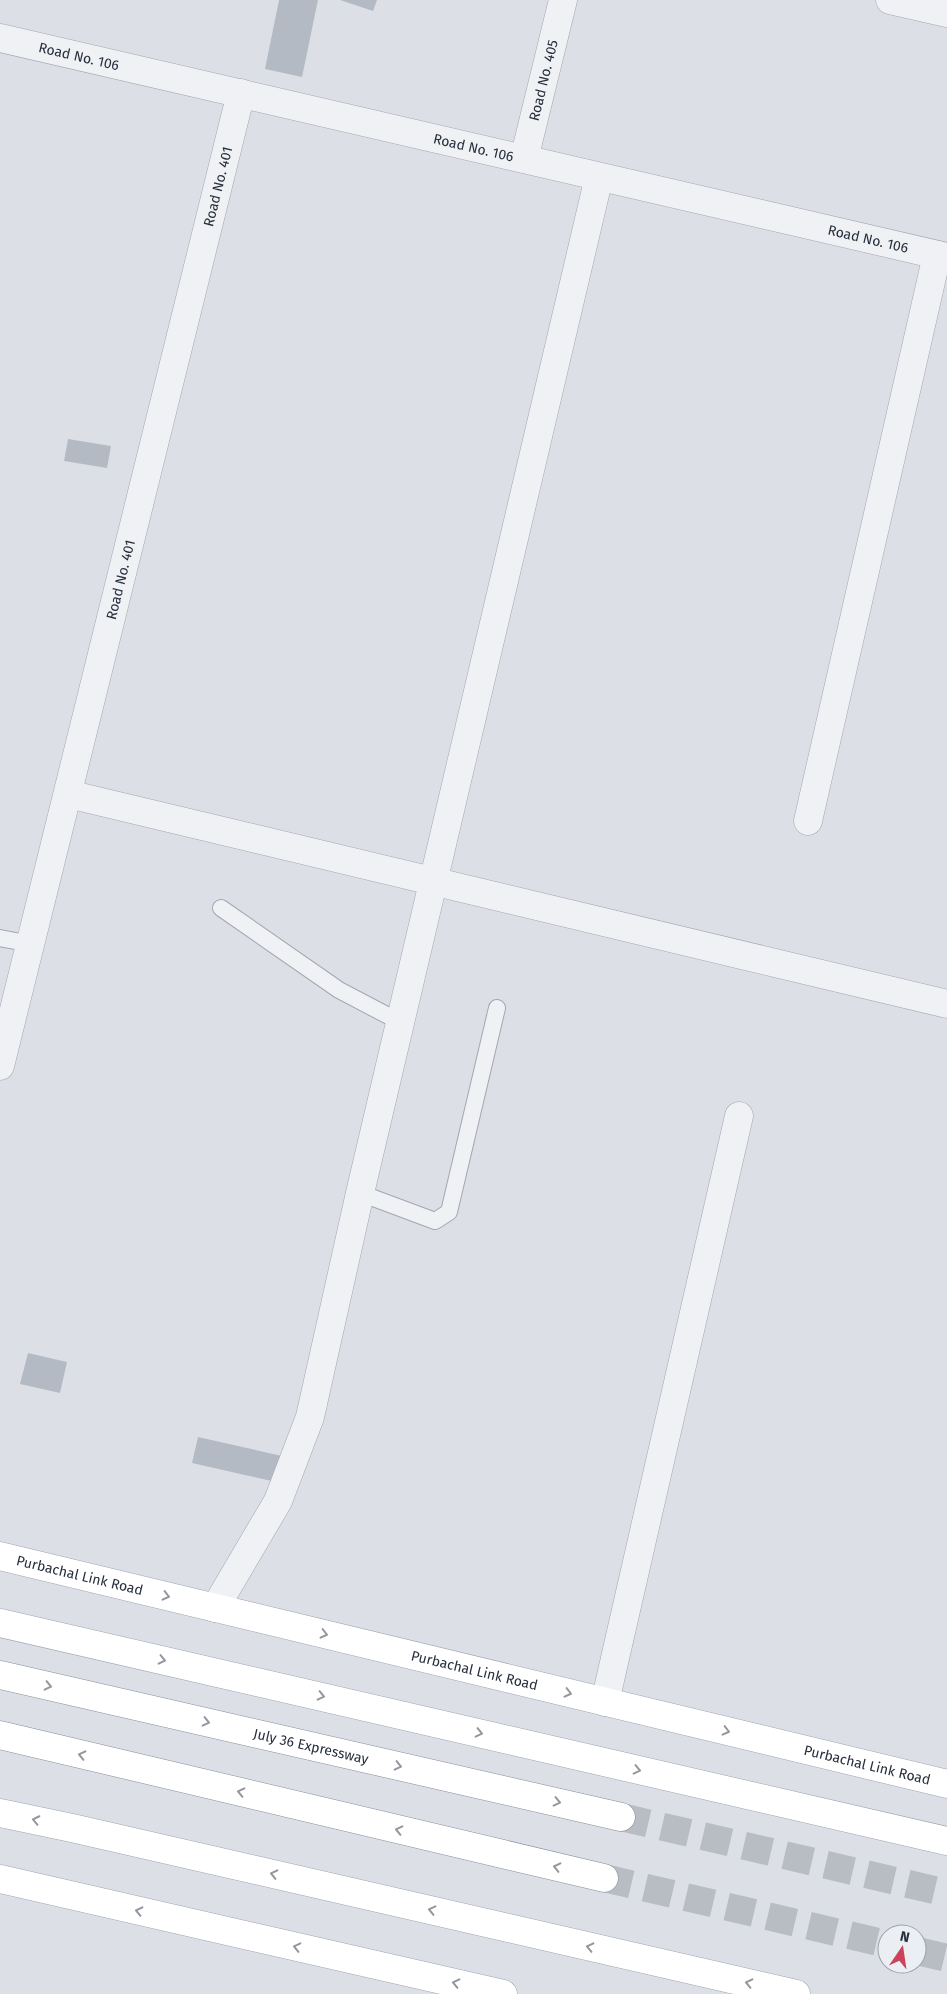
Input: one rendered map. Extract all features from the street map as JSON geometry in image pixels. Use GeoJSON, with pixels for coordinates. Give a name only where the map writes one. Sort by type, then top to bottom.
{"type":"FeatureCollection","features":[{"type":"Feature","properties":{"kind":"main road","name":"Purbachal Link Road"},"geometry":{"type":"LineString","coordinates":[[0,1556],[947,1784]]}},
{"type":"Feature","properties":{"kind":"main road"},"geometry":{"type":"LineString","coordinates":[[0,1623],[947,1841]]}},
{"type":"Feature","properties":{"kind":"main road","name":"July 36 Expressway"},"geometry":{"type":"LineString","coordinates":[[0,1675],[622,1817]]}},
{"type":"Feature","properties":{"kind":"main road"},"geometry":{"type":"LineString","coordinates":[[0,1735],[604,1878]]}},
{"type":"Feature","properties":{"kind":"main road"},"geometry":{"type":"LineString","coordinates":[[0,1813],[796,1994]]}},
{"type":"Feature","properties":{"kind":"main road"},"geometry":{"type":"LineString","coordinates":[[0,1879],[503,1994]]}},
{"type":"Feature","properties":{"kind":"street","name":"Road No. 405"},"geometry":{"type":"LineString","coordinates":[[524,159],[563,0]]}},
{"type":"Feature","properties":{"kind":"street"},"geometry":{"type":"LineString","coordinates":[[890,0],[947,13]]}},
{"type":"Feature","properties":{"kind":"street","name":"Road No. 106"},"geometry":{"type":"LineString","coordinates":[[0,38],[942,256]]}},
{"type":"Feature","properties":{"kind":"street","name":"Road No. 401"},"geometry":{"type":"LineString","coordinates":[[0,1066],[241,94]]}},
{"type":"Feature","properties":{"kind":"street"},"geometry":{"type":"LineString","coordinates":[[215,1608],[278,1502],[310,1417],[400,1022],[599,177]]}},
{"type":"Feature","properties":{"kind":"street"},"geometry":{"type":"LineString","coordinates":[[808,821],[942,256]]}},
{"type":"Feature","properties":{"kind":"street"},"geometry":{"type":"LineString","coordinates":[[68,794],[947,1004]]}},
{"type":"Feature","properties":{"kind":"street"},"geometry":{"type":"LineString","coordinates":[[605,1702],[740,1116]]}},
{"type":"Feature","properties":{"kind":"lane"},"geometry":{"type":"LineString","coordinates":[[220,908],[339,990],[400,1022]]}},
{"type":"Feature","properties":{"kind":"lane"},"geometry":{"type":"LineString","coordinates":[[0,938],[31,944]]}},
{"type":"Feature","properties":{"kind":"lane"},"geometry":{"type":"LineString","coordinates":[[360,1194],[435,1221],[449,1212],[497,1008]]}},
{"type":"Feature","properties":{"kind":"building"},"geometry":{"type":"Polygon","coordinates":[[[279,0],[318,0],[302,77],[265,69],[279,0]]]}},
{"type":"Feature","properties":{"kind":"building"},"geometry":{"type":"Polygon","coordinates":[[[340,0],[377,0],[373,11],[340,0]]]}},
{"type":"Feature","properties":{"kind":"building"},"geometry":{"type":"Polygon","coordinates":[[[68,439],[111,446],[107,468],[64,461],[68,439]]]}},
{"type":"Feature","properties":{"kind":"building"},"geometry":{"type":"Polygon","coordinates":[[[28,1353],[67,1362],[60,1393],[20,1384],[28,1353]]]}},
{"type":"Feature","properties":{"kind":"building"},"geometry":{"type":"Polygon","coordinates":[[[198,1437],[282,1456],[276,1482],[192,1463],[198,1437]]]}},
{"type":"Feature","properties":{"kind":"tunnel"},"geometry":{"type":"LineString","coordinates":[[621,1817],[947,1893]]}},
{"type":"Feature","properties":{"kind":"tunnel"},"geometry":{"type":"LineString","coordinates":[[604,1878],[877,1942]]}},
{"type":"Feature","properties":{"kind":"tunnel"},"geometry":{"type":"LineString","coordinates":[[927,1953],[947,1958]]}}]}
